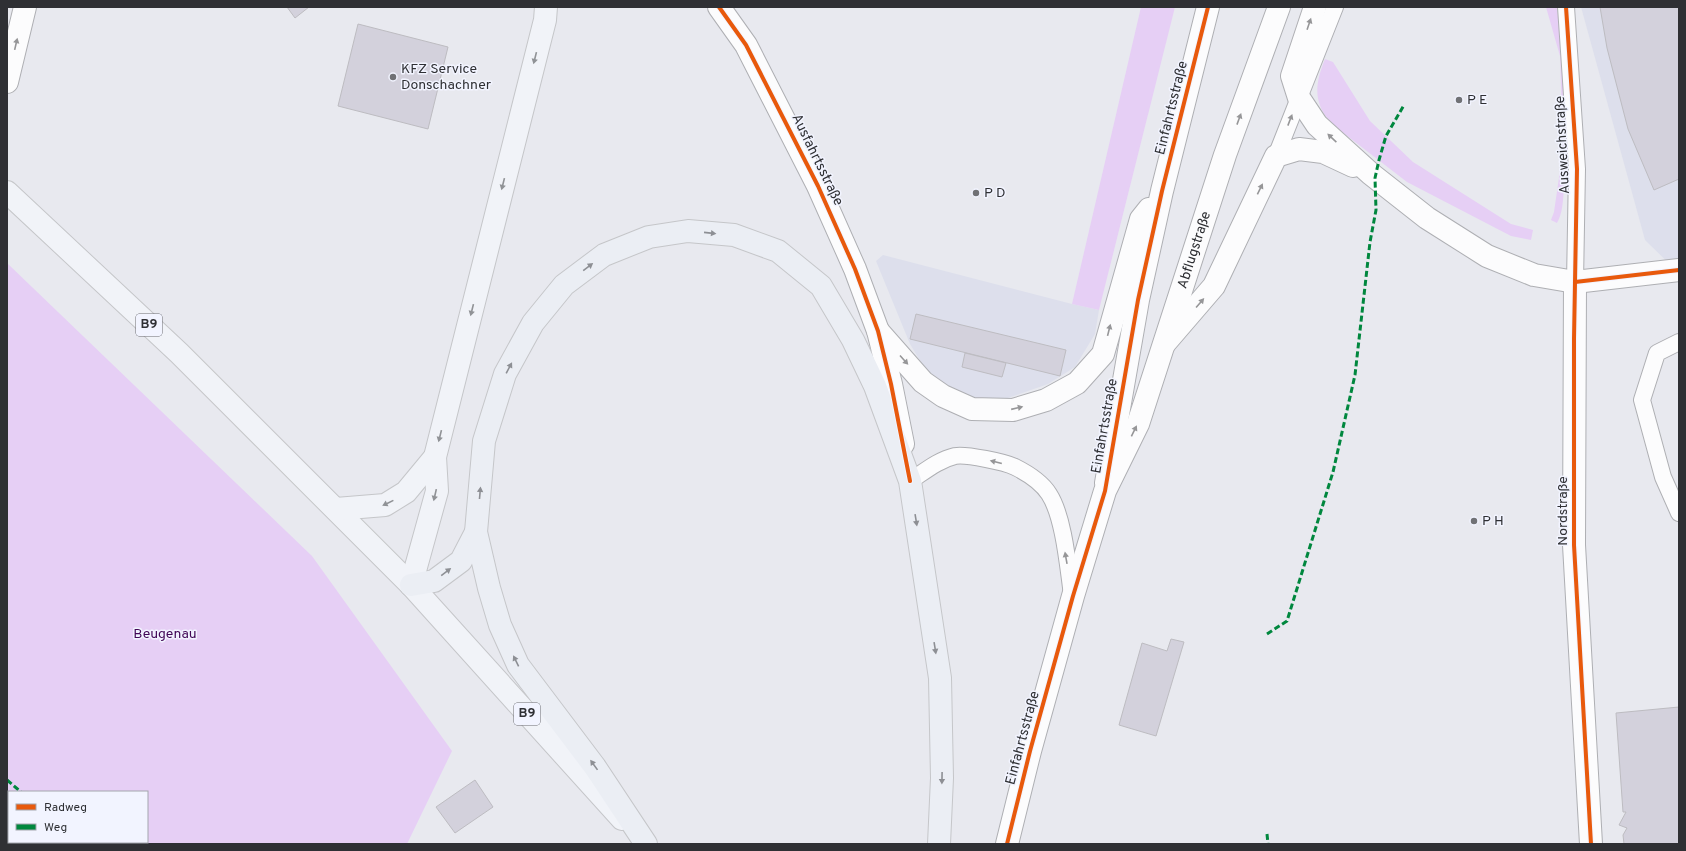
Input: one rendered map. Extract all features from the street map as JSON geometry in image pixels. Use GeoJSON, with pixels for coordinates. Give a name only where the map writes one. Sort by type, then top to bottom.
{"type":"FeatureCollection","features":[{"type":"Feature","properties":{"kind":"highway"},"geometry":{"type":"LineString","coordinates":[[645,844],[595,767],[518,665],[500,625],[489,588],[476,532],[484,441],[505,374],[533,323],[564,284],[604,255],[649,237],[688,231],[734,235],[778,251],[821,286],[853,340],[875,386],[910,481],[940,678],[942,778],[939,844]]}},
{"type":"Feature","properties":{"kind":"highway"},"geometry":{"type":"LineString","coordinates":[[411,584],[434,581],[461,561],[476,532]]}},
{"type":"Feature","properties":{"kind":"main road"},"geometry":{"type":"LineString","coordinates":[[411,584],[437,491],[435,456],[545,20],[546,7]]}},
{"type":"Feature","properties":{"kind":"main road","name":"B9"},"geometry":{"type":"LineString","coordinates":[[7,192],[179,353],[411,584],[645,844]]}},
{"type":"Feature","properties":{"kind":"main road"},"geometry":{"type":"LineString","coordinates":[[336,509],[385,506],[406,492],[435,456]]}},
{"type":"Feature","properties":{"kind":"street"},"geometry":{"type":"LineString","coordinates":[[7,82],[25,7]]}},
{"type":"Feature","properties":{"kind":"street","name":"Ausfahrtsstraße"},"geometry":{"type":"LineString","coordinates":[[719,7],[746,44],[818,186],[855,269],[878,332],[891,384],[910,481]]}},
{"type":"Feature","properties":{"kind":"street","name":"Einfahrtsstraße"},"geometry":{"type":"LineString","coordinates":[[1007,844],[1030,750],[1073,596],[1105,491],[1138,300],[1162,191],[1208,7]]}},
{"type":"Feature","properties":{"kind":"street","name":"Abflugstraße"},"geometry":{"type":"LineString","coordinates":[[1105,491],[1138,424],[1225,155],[1279,7]]}},
{"type":"Feature","properties":{"kind":"street"},"geometry":{"type":"LineString","coordinates":[[1315,7],[1292,76],[1299,98],[1317,125],[1371,174],[1427,218],[1487,256],[1534,276],[1575,282],[1679,270]]}},
{"type":"Feature","properties":{"kind":"street"},"geometry":{"type":"LineString","coordinates":[[1165,343],[1214,286],[1276,156],[1298,149],[1323,152],[1371,174]]}},
{"type":"Feature","properties":{"kind":"street"},"geometry":{"type":"LineString","coordinates":[[878,332],[923,382],[943,396],[972,409],[1013,410],[1046,400],[1077,383],[1102,354],[1141,219],[1162,191]]}},
{"type":"Feature","properties":{"kind":"street","name":"Nordstraße"},"geometry":{"type":"LineString","coordinates":[[1575,282],[1574,545],[1591,844]]}},
{"type":"Feature","properties":{"kind":"lane"},"geometry":{"type":"LineString","coordinates":[[1276,156],[1335,7]]}},
{"type":"Feature","properties":{"kind":"lane","name":"Ausweichstraße"},"geometry":{"type":"LineString","coordinates":[[1566,7],[1577,169],[1575,282]]}},
{"type":"Feature","properties":{"kind":"lane"},"geometry":{"type":"LineString","coordinates":[[1679,342],[1657,353],[1642,400],[1663,477],[1679,513]]}},
{"type":"Feature","properties":{"kind":"lane"},"geometry":{"type":"LineString","coordinates":[[910,481],[938,462],[956,456],[976,457],[1015,467],[1033,478],[1048,493],[1059,515],[1073,596]]}},
{"type":"Feature","properties":{"kind":"shaded area"},"geometry":{"type":"Polygon","coordinates":[[[1581,7],[1679,7],[1679,273],[1645,240],[1581,7]]]}},
{"type":"Feature","properties":{"kind":"shaded area"},"geometry":{"type":"Polygon","coordinates":[[[883,255],[1099,310],[1095,334],[1075,367],[1048,384],[1005,399],[976,399],[951,388],[925,369],[910,344],[876,261],[883,255]]]}},
{"type":"Feature","properties":{"kind":"green space"},"geometry":{"type":"Polygon","coordinates":[[[1141,7],[1175,7],[1099,310],[1072,304],[1141,7]]]}},
{"type":"Feature","properties":{"kind":"green space"},"geometry":{"type":"Polygon","coordinates":[[[1546,7],[1557,7],[1560,37],[1564,46],[1567,116],[1566,169],[1562,206],[1557,223],[1551,220],[1554,212],[1563,150],[1560,56],[1546,7]]]}},
{"type":"Feature","properties":{"kind":"green space"},"geometry":{"type":"Polygon","coordinates":[[[1325,59],[1333,62],[1370,121],[1413,162],[1511,224],[1533,230],[1531,240],[1511,236],[1407,182],[1333,125],[1321,109],[1317,93],[1319,77],[1325,59]]]}},
{"type":"Feature","properties":{"kind":"green space","name":"Beugenau"},"geometry":{"type":"Polygon","coordinates":[[[7,263],[312,556],[452,751],[407,844],[7,844],[7,263]]]}},
{"type":"Feature","properties":{"kind":"building"},"geometry":{"type":"Polygon","coordinates":[[[287,7],[309,7],[295,18],[287,7]]]}},
{"type":"Feature","properties":{"kind":"building"},"geometry":{"type":"Polygon","coordinates":[[[1600,7],[1679,7],[1679,179],[1654,190],[1628,129],[1607,48],[1600,7]]]}},
{"type":"Feature","properties":{"kind":"building","name":"KFZ Service Donschachner"},"geometry":{"type":"Polygon","coordinates":[[[358,24],[448,47],[428,129],[338,106],[358,24]]]}},
{"type":"Feature","properties":{"kind":"building"},"geometry":{"type":"Polygon","coordinates":[[[916,314],[1066,350],[1060,376],[910,339],[916,314]]]}},
{"type":"Feature","properties":{"kind":"building"},"geometry":{"type":"Polygon","coordinates":[[[965,353],[1006,363],[1002,377],[962,367],[965,353]]]}},
{"type":"Feature","properties":{"kind":"building"},"geometry":{"type":"Polygon","coordinates":[[[1171,639],[1184,642],[1156,736],[1119,725],[1142,643],[1167,651],[1171,639]]]}},
{"type":"Feature","properties":{"kind":"building"},"geometry":{"type":"Polygon","coordinates":[[[1679,707],[1679,844],[1624,844],[1623,835],[1627,828],[1619,825],[1626,812],[1623,812],[1616,713],[1679,707]]]}},
{"type":"Feature","properties":{"kind":"building"},"geometry":{"type":"Polygon","coordinates":[[[475,780],[493,807],[455,833],[436,807],[475,780]]]}},
{"type":"Feature","properties":{"kind":"marked path"},"geometry":{"type":"LineString","coordinates":[[1267,634],[1287,621],[1333,472],[1355,375],[1370,242],[1376,210],[1375,178],[1386,136],[1404,105]]}},
{"type":"Feature","properties":{"kind":"marked path"},"geometry":{"type":"LineString","coordinates":[[7,780],[20,791]]}},
{"type":"Feature","properties":{"kind":"marked path"},"geometry":{"type":"LineString","coordinates":[[1267,834],[1268,844]]}},
{"type":"Feature","properties":{"kind":"cycle path"},"geometry":{"type":"LineString","coordinates":[[719,7],[746,45],[818,186],[855,269],[878,331],[891,384],[910,481]]}},
{"type":"Feature","properties":{"kind":"cycle path"},"geometry":{"type":"LineString","coordinates":[[1007,844],[1030,751],[1073,596],[1105,491],[1138,300],[1162,191],[1208,7]]}},
{"type":"Feature","properties":{"kind":"cycle path"},"geometry":{"type":"LineString","coordinates":[[1566,7],[1577,169],[1574,339],[1574,545],[1591,844]]}},
{"type":"Feature","properties":{"kind":"cycle path"},"geometry":{"type":"LineString","coordinates":[[1575,282],[1679,270]]}},
{"type":"Feature","properties":{"kind":"place","name":"KFZ Service Donschachner"},"geometry":{"type":"Point","coordinates":[393,77]}},
{"type":"Feature","properties":{"kind":"place","name":"P E"},"geometry":{"type":"Point","coordinates":[1459,100]}},
{"type":"Feature","properties":{"kind":"place","name":"P D"},"geometry":{"type":"Point","coordinates":[976,193]}},
{"type":"Feature","properties":{"kind":"place","name":"P H"},"geometry":{"type":"Point","coordinates":[1474,521]}}]}
